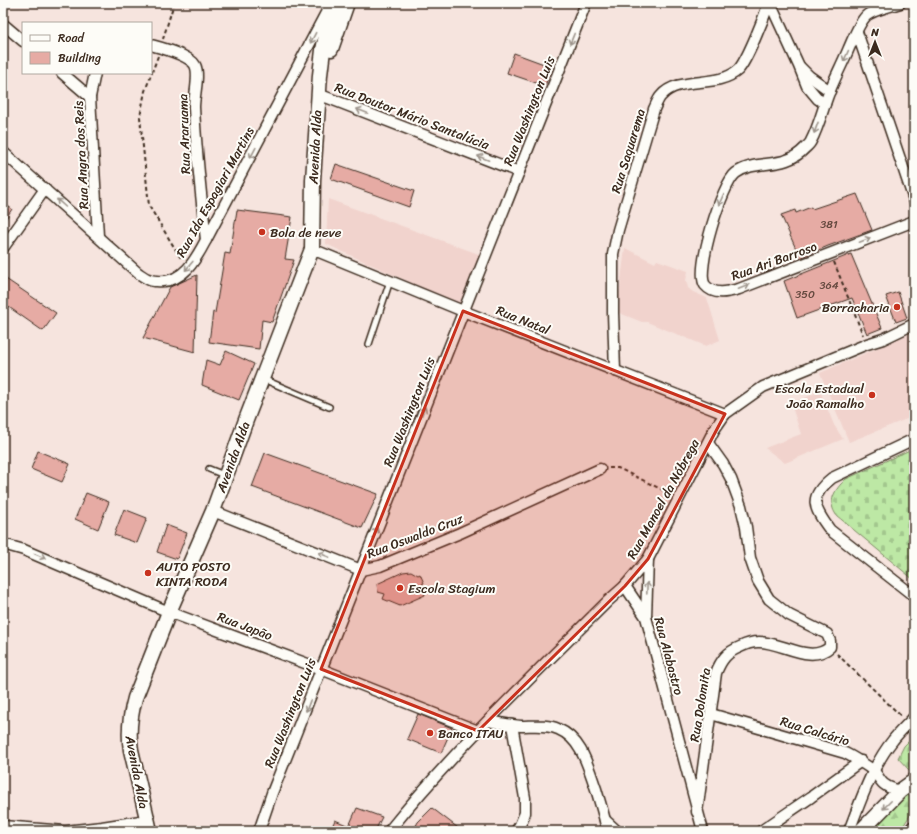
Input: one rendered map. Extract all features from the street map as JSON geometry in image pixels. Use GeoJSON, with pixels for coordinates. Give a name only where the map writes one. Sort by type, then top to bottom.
{"type":"FeatureCollection","features":[{"type":"Feature","properties":{"kind":"main road","name":"Avenida Alda"},"geometry":{"type":"LineString","coordinates":[[148,825],[129,738],[131,712],[135,698],[169,612],[213,511],[312,249],[313,180],[320,75],[328,56],[340,5]]}},
{"type":"Feature","properties":{"kind":"main road"},"geometry":{"type":"LineString","coordinates":[[861,831],[900,791],[914,781]]}},
{"type":"Feature","properties":{"kind":"street","name":"Rua Washington Luis"},"geometry":{"type":"LineString","coordinates":[[259,831],[272,793],[586,3]]}},
{"type":"Feature","properties":{"kind":"street"},"geometry":{"type":"LineString","coordinates":[[769,3],[799,66],[803,79],[811,92],[825,104]]}},
{"type":"Feature","properties":{"kind":"street","name":"Rua Saquarema"},"geometry":{"type":"LineString","coordinates":[[615,371],[612,268],[614,249],[618,230],[654,109],[661,96],[671,87],[711,81],[729,76],[740,68],[769,3]]}},
{"type":"Feature","properties":{"kind":"street","name":"Rua Ari Barroso"},"geometry":{"type":"LineString","coordinates":[[900,3],[866,15],[830,91],[811,142],[802,152],[792,159],[743,168],[733,175],[716,210],[707,247],[703,275],[705,284],[714,292],[726,292],[739,289],[914,221]]}},
{"type":"Feature","properties":{"kind":"street","name":"Rua Ida Espagiari Martins"},"geometry":{"type":"LineString","coordinates":[[3,152],[138,273],[150,280],[162,282],[174,279],[187,270],[197,256],[340,5]]}},
{"type":"Feature","properties":{"kind":"street"},"geometry":{"type":"LineString","coordinates":[[3,24],[22,39]]}},
{"type":"Feature","properties":{"kind":"street"},"geometry":{"type":"LineString","coordinates":[[857,32],[914,200]]}},
{"type":"Feature","properties":{"kind":"street","name":"Rua Araruama"},"geometry":{"type":"LineString","coordinates":[[156,46],[191,61],[195,65],[194,102],[196,151],[206,240]]}},
{"type":"Feature","properties":{"kind":"street"},"geometry":{"type":"LineString","coordinates":[[799,66],[809,76],[830,91]]}},
{"type":"Feature","properties":{"kind":"street"},"geometry":{"type":"LineString","coordinates":[[63,74],[90,97]]}},
{"type":"Feature","properties":{"kind":"street","name":"Rua Angra dos Reis"},"geometry":{"type":"LineString","coordinates":[[95,74],[90,97],[98,236]]}},
{"type":"Feature","properties":{"kind":"street","name":"Rua Doutor Mário Santalúcia"},"geometry":{"type":"LineString","coordinates":[[318,94],[519,172]]}},
{"type":"Feature","properties":{"kind":"street"},"geometry":{"type":"LineString","coordinates":[[3,248],[45,189]]}},
{"type":"Feature","properties":{"kind":"street","name":"Rua Natal"},"geometry":{"type":"LineString","coordinates":[[312,249],[463,311],[725,414]]}},
{"type":"Feature","properties":{"kind":"street","name":"Rua Manoel da Nóbrega"},"geometry":{"type":"LineString","coordinates":[[389,831],[478,731],[608,601],[625,586],[648,559],[708,443],[725,414],[763,387],[866,344],[883,339],[914,324]]}},
{"type":"Feature","properties":{"kind":"street"},"geometry":{"type":"LineString","coordinates":[[914,439],[832,478],[816,495],[816,507],[820,517],[830,530],[914,596]]}},
{"type":"Feature","properties":{"kind":"street"},"geometry":{"type":"LineString","coordinates":[[708,443],[723,464],[742,506],[750,558],[758,581],[769,599],[789,615],[827,634],[830,641],[830,647]]}},
{"type":"Feature","properties":{"kind":"street","name":"Rua Oswaldo Cruz"},"geometry":{"type":"LineString","coordinates":[[213,511],[361,570],[380,566],[600,469]]}},
{"type":"Feature","properties":{"kind":"street","name":"Rua Japão"},"geometry":{"type":"LineString","coordinates":[[3,544],[24,550],[169,612],[322,669],[478,731]]}},
{"type":"Feature","properties":{"kind":"street"},"geometry":{"type":"LineString","coordinates":[[646,617],[648,559]]}},
{"type":"Feature","properties":{"kind":"street","name":"Rua Alabastro"},"geometry":{"type":"LineString","coordinates":[[625,586],[646,617],[703,831]]}},
{"type":"Feature","properties":{"kind":"street","name":"Rua Dolomita"},"geometry":{"type":"LineString","coordinates":[[697,812],[716,673],[720,662],[733,650],[745,644],[759,642],[775,644],[806,653],[820,653],[830,647]]}},
{"type":"Feature","properties":{"kind":"street","name":"Rua Calcário"},"geometry":{"type":"LineString","coordinates":[[711,714],[845,753],[874,771],[881,782],[888,787],[900,791]]}},
{"type":"Feature","properties":{"kind":"street"},"geometry":{"type":"LineString","coordinates":[[849,831],[874,771],[893,740],[911,720]]}},
{"type":"Feature","properties":{"kind":"street"},"geometry":{"type":"LineString","coordinates":[[488,721],[512,725],[543,725],[558,728],[568,734],[586,758],[607,831]]}},
{"type":"Feature","properties":{"kind":"street"},"geometry":{"type":"LineString","coordinates":[[512,725],[525,798],[525,813],[516,831]]}},
{"type":"Feature","properties":{"kind":"street"},"geometry":{"type":"LineString","coordinates":[[760,831],[811,797],[860,761]]}},
{"type":"Feature","properties":{"kind":"street"},"geometry":{"type":"LineString","coordinates":[[605,820],[617,831]]}},
{"type":"Feature","properties":{"kind":"street"},"geometry":{"type":"LineString","coordinates":[[3,826],[65,830],[148,825]]}},
{"type":"Feature","properties":{"kind":"lane"},"geometry":{"type":"LineString","coordinates":[[368,344],[390,281]]}},
{"type":"Feature","properties":{"kind":"lane"},"geometry":{"type":"LineString","coordinates":[[263,379],[329,407]]}},
{"type":"Feature","properties":{"kind":"lane"},"geometry":{"type":"LineString","coordinates":[[209,469],[226,476]]}},
{"type":"Feature","properties":{"kind":"path"},"geometry":{"type":"LineString","coordinates":[[152,62],[156,46],[174,3]]}},
{"type":"Feature","properties":{"kind":"path"},"geometry":{"type":"LineString","coordinates":[[149,74],[140,117],[149,206],[187,270]]}},
{"type":"Feature","properties":{"kind":"path"},"geometry":{"type":"LineString","coordinates":[[831,254],[866,344]]}},
{"type":"Feature","properties":{"kind":"path"},"geometry":{"type":"LineString","coordinates":[[600,469],[618,468],[680,499]]}},
{"type":"Feature","properties":{"kind":"path"},"geometry":{"type":"LineString","coordinates":[[830,647],[911,720]]}},
{"type":"Feature","properties":{"kind":"highlighted area"},"geometry":{"type":"Polygon","coordinates":[[[463,311],[725,414],[648,559],[625,586],[478,731],[321,669],[463,311]]]}},
{"type":"Feature","properties":{"kind":"shaded area"},"geometry":{"type":"Polygon","coordinates":[[[328,199],[484,256],[464,307],[326,244],[328,199]]]}},
{"type":"Feature","properties":{"kind":"shaded area"},"geometry":{"type":"Polygon","coordinates":[[[625,248],[655,263],[657,260],[688,271],[686,280],[688,288],[693,292],[707,298],[720,340],[706,346],[647,322],[642,322],[617,312],[625,248]]]}},
{"type":"Feature","properties":{"kind":"shaded area","name":"Escola Estadual João Ramalho"},"geometry":{"type":"Polygon","coordinates":[[[914,332],[914,416],[849,442],[820,373],[914,332]]]}},
{"type":"Feature","properties":{"kind":"shaded area"},"geometry":{"type":"Polygon","coordinates":[[[820,391],[834,425],[843,439],[785,463],[765,448],[801,434],[791,404],[820,391]]]}},
{"type":"Feature","properties":{"kind":"green space"},"geometry":{"type":"Polygon","coordinates":[[[914,448],[914,580],[837,516],[832,503],[836,490],[846,479],[914,448]]]}},
{"type":"Feature","properties":{"kind":"green space"},"geometry":{"type":"Polygon","coordinates":[[[914,736],[914,767],[909,770],[898,758],[904,746],[914,736]]]}},
{"type":"Feature","properties":{"kind":"green space"},"geometry":{"type":"Polygon","coordinates":[[[914,789],[914,809],[900,831],[868,831],[903,797],[914,789]]]}},
{"type":"Feature","properties":{"kind":"building"},"geometry":{"type":"Polygon","coordinates":[[[514,53],[552,67],[545,86],[507,73],[514,53]]]}},
{"type":"Feature","properties":{"kind":"building"},"geometry":{"type":"Polygon","coordinates":[[[336,164],[414,191],[409,207],[331,179],[336,164]]]}},
{"type":"Feature","properties":{"kind":"building"},"geometry":{"type":"Polygon","coordinates":[[[857,194],[872,230],[800,258],[781,215],[795,210],[796,213],[811,207],[812,209],[857,194]]]}},
{"type":"Feature","properties":{"kind":"building"},"geometry":{"type":"Polygon","coordinates":[[[3,203],[12,209],[3,223],[3,203]]]}},
{"type":"Feature","properties":{"kind":"building"},"geometry":{"type":"Polygon","coordinates":[[[237,210],[292,217],[285,259],[294,260],[272,322],[262,320],[259,349],[209,342],[213,312],[215,313],[225,253],[230,254],[237,210]]]}},
{"type":"Feature","properties":{"kind":"building"},"geometry":{"type":"Polygon","coordinates":[[[851,254],[882,328],[867,334],[852,298],[797,318],[784,281],[851,254]]]}},
{"type":"Feature","properties":{"kind":"building"},"geometry":{"type":"Polygon","coordinates":[[[197,275],[195,352],[143,338],[170,287],[197,275]]]}},
{"type":"Feature","properties":{"kind":"building"},"geometry":{"type":"Polygon","coordinates":[[[3,277],[56,313],[43,331],[3,303],[3,277]]]}},
{"type":"Feature","properties":{"kind":"building","name":"Borracharia"},"geometry":{"type":"Polygon","coordinates":[[[898,292],[907,318],[896,322],[886,296],[898,292]]]}},
{"type":"Feature","properties":{"kind":"building"},"geometry":{"type":"Polygon","coordinates":[[[226,351],[254,364],[239,400],[202,385],[206,360],[220,365],[226,351]]]}},
{"type":"Feature","properties":{"kind":"building"},"geometry":{"type":"Polygon","coordinates":[[[38,451],[70,464],[62,482],[31,469],[38,451]]]}},
{"type":"Feature","properties":{"kind":"building"},"geometry":{"type":"Polygon","coordinates":[[[265,453],[378,494],[362,528],[252,487],[265,453]]]}},
{"type":"Feature","properties":{"kind":"building"},"geometry":{"type":"Polygon","coordinates":[[[86,493],[109,502],[98,529],[75,519],[86,493]]]}},
{"type":"Feature","properties":{"kind":"building"},"geometry":{"type":"Polygon","coordinates":[[[124,509],[147,518],[137,543],[114,535],[124,509]]]}},
{"type":"Feature","properties":{"kind":"building"},"geometry":{"type":"Polygon","coordinates":[[[166,525],[187,533],[177,559],[157,552],[166,525]]]}},
{"type":"Feature","properties":{"kind":"building","name":"Escola Stagium"},"geometry":{"type":"Polygon","coordinates":[[[411,571],[418,575],[420,574],[424,583],[422,584],[425,595],[400,606],[383,599],[385,594],[378,592],[377,584],[403,572],[411,571]]]}},
{"type":"Feature","properties":{"kind":"building","name":"Banco ITAU"},"geometry":{"type":"Polygon","coordinates":[[[418,714],[452,728],[441,753],[407,739],[418,714]]]}},
{"type":"Feature","properties":{"kind":"building"},"geometry":{"type":"Polygon","coordinates":[[[357,808],[382,817],[375,831],[330,831],[335,820],[349,826],[357,808]]]}},
{"type":"Feature","properties":{"kind":"building"},"geometry":{"type":"Polygon","coordinates":[[[432,808],[462,831],[413,831],[418,822],[432,808]]]}},
{"type":"Feature","properties":{"kind":"place","name":"Bola de neve"},"geometry":{"type":"Point","coordinates":[262,232]}},
{"type":"Feature","properties":{"kind":"place","name":"Borracharia"},"geometry":{"type":"Point","coordinates":[897,307]}},
{"type":"Feature","properties":{"kind":"place","name":"Escola Estadual João Ramalho"},"geometry":{"type":"Point","coordinates":[872,395]}},
{"type":"Feature","properties":{"kind":"place","name":"AUTO POSTO KINTA RODA"},"geometry":{"type":"Point","coordinates":[148,573]}},
{"type":"Feature","properties":{"kind":"place","name":"Escola Stagium"},"geometry":{"type":"Point","coordinates":[400,588]}},
{"type":"Feature","properties":{"kind":"place","name":"Banco ITAU"},"geometry":{"type":"Point","coordinates":[430,733]}}]}
